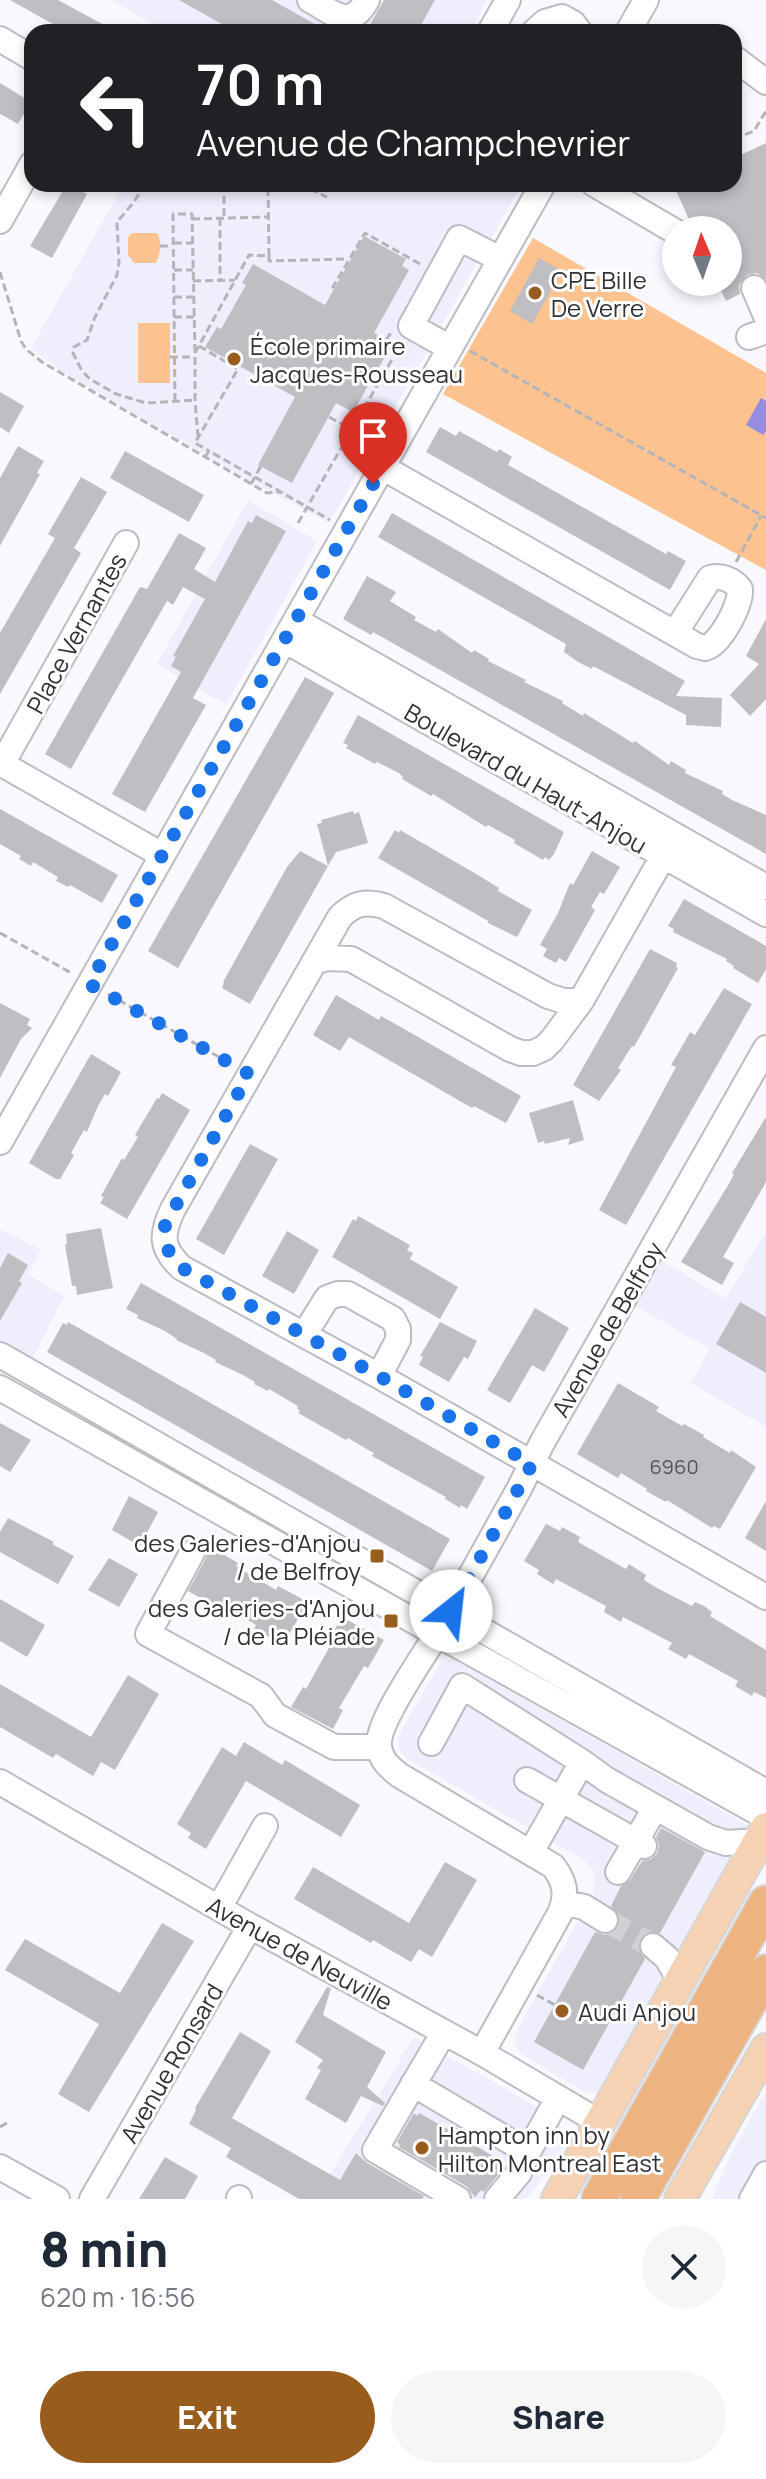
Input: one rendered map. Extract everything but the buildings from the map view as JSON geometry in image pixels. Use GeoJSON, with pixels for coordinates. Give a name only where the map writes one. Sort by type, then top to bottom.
{"type":"FeatureCollection","features":[{"type":"Feature","properties":{"kind":"highway"},"geometry":{"type":"LineString","coordinates":[[599,2199],[766,1903]]}},
{"type":"Feature","properties":{"kind":"highway"},"geometry":{"type":"LineString","coordinates":[[638,2199],[766,1972]]}},
{"type":"Feature","properties":{"kind":"main road"},"geometry":{"type":"LineString","coordinates":[[557,2197],[764,1829]]}},
{"type":"Feature","properties":{"kind":"main road"},"geometry":{"type":"LineString","coordinates":[[687,2192],[763,2061]]}},
{"type":"Feature","properties":{"kind":"street"},"geometry":{"type":"LineString","coordinates":[[310,0],[341,17],[349,18],[360,12],[367,0]]}},
{"type":"Feature","properties":{"kind":"street"},"geometry":{"type":"LineString","coordinates":[[494,24],[508,0]]}},
{"type":"Feature","properties":{"kind":"street"},"geometry":{"type":"LineString","coordinates":[[632,24],[646,0]]}},
{"type":"Feature","properties":{"kind":"street"},"geometry":{"type":"LineString","coordinates":[[543,24],[562,17],[574,24]]}},
{"type":"Feature","properties":{"kind":"street"},"geometry":{"type":"LineString","coordinates":[[0,39],[24,53]]}},
{"type":"Feature","properties":{"kind":"street"},"geometry":{"type":"LineString","coordinates":[[742,64],[766,82]]}},
{"type":"Feature","properties":{"kind":"street"},"geometry":{"type":"LineString","coordinates":[[0,221],[24,178]]}},
{"type":"Feature","properties":{"kind":"street"},"geometry":{"type":"LineString","coordinates":[[0,1142],[291,631],[380,456],[458,348],[500,259],[538,192]]}},
{"type":"Feature","properties":{"kind":"street"},"geometry":{"type":"LineString","coordinates":[[616,192],[662,223]]}},
{"type":"Feature","properties":{"kind":"street"},"geometry":{"type":"LineString","coordinates":[[458,348],[411,326],[459,238],[500,259]]}},
{"type":"Feature","properties":{"kind":"street"},"geometry":{"type":"LineString","coordinates":[[754,288],[766,316]]}},
{"type":"Feature","properties":{"kind":"street"},"geometry":{"type":"LineString","coordinates":[[380,456],[675,633],[705,648],[716,643],[737,607],[741,595],[736,584],[716,576],[706,581],[675,633]]}},
{"type":"Feature","properties":{"kind":"street","name":"Place Vernantes"},"geometry":{"type":"LineString","coordinates":[[1,764],[126,543]]}},
{"type":"Feature","properties":{"kind":"street","name":"Boulevard du Haut-Anjou"},"geometry":{"type":"LineString","coordinates":[[291,631],[669,846],[766,914]]}},
{"type":"Feature","properties":{"kind":"street"},"geometry":{"type":"LineString","coordinates":[[1,764],[162,855]]}},
{"type":"Feature","properties":{"kind":"street"},"geometry":{"type":"LineString","coordinates":[[314,962],[327,958],[351,959],[510,1049],[533,1053],[544,1048],[581,1001],[669,846]]}},
{"type":"Feature","properties":{"kind":"street","name":"Boulevard du Haut-Anjou"},"geometry":{"type":"LineString","coordinates":[[669,846],[766,887]]}},
{"type":"Feature","properties":{"kind":"street"},"geometry":{"type":"LineString","coordinates":[[581,1001],[564,1001],[548,996],[384,906],[371,902],[358,903],[349,908],[340,917],[173,1209],[165,1225],[164,1242],[171,1258],[182,1268],[379,1376],[766,1597]]}},
{"type":"Feature","properties":{"kind":"street","name":"Avenue de Belfroy"},"geometry":{"type":"LineString","coordinates":[[451,1611],[766,1048]]}},
{"type":"Feature","properties":{"kind":"street"},"geometry":{"type":"LineString","coordinates":[[304,1335],[327,1298],[348,1294],[393,1319],[398,1329],[398,1340],[379,1376]]}},
{"type":"Feature","properties":{"kind":"street"},"geometry":{"type":"LineString","coordinates":[[0,1355],[451,1611],[752,1792],[764,1829],[741,1844],[719,1842],[607,1780],[462,1686],[431,1743]]}},
{"type":"Feature","properties":{"kind":"street"},"geometry":{"type":"LineString","coordinates":[[0,1388],[437,1634],[752,1792]]}},
{"type":"Feature","properties":{"kind":"street"},"geometry":{"type":"LineString","coordinates":[[192,1553],[148,1634],[261,1696],[275,1715],[334,1747],[379,1747]]}},
{"type":"Feature","properties":{"kind":"street"},"geometry":{"type":"LineString","coordinates":[[437,1634],[385,1721],[379,1747],[385,1763],[399,1775],[553,1866],[564,1882],[565,1903],[482,2053]]}},
{"type":"Feature","properties":{"kind":"street"},"geometry":{"type":"LineString","coordinates":[[531,1852],[582,1762]]}},
{"type":"Feature","properties":{"kind":"street"},"geometry":{"type":"LineString","coordinates":[[527,1780],[640,1844]]}},
{"type":"Feature","properties":{"kind":"street","name":"Avenue de Neuville"},"geometry":{"type":"LineString","coordinates":[[0,1782],[601,2123]]}},
{"type":"Feature","properties":{"kind":"street"},"geometry":{"type":"LineString","coordinates":[[618,1872],[640,1844],[655,1808]]}},
{"type":"Feature","properties":{"kind":"street"},"geometry":{"type":"LineString","coordinates":[[219,1908],[265,1826]]}},
{"type":"Feature","properties":{"kind":"street"},"geometry":{"type":"LineString","coordinates":[[565,1903],[584,1907],[605,1920]]}},
{"type":"Feature","properties":{"kind":"street","name":"Avenue Ronsard"},"geometry":{"type":"LineString","coordinates":[[92,2199],[250,1926]]}},
{"type":"Feature","properties":{"kind":"street"},"geometry":{"type":"LineString","coordinates":[[653,1946],[667,1958],[680,1981]]}},
{"type":"Feature","properties":{"kind":"street"},"geometry":{"type":"LineString","coordinates":[[444,2032],[375,2150],[458,2199]]}},
{"type":"Feature","properties":{"kind":"street"},"geometry":{"type":"LineString","coordinates":[[413,2084],[528,2152]]}},
{"type":"Feature","properties":{"kind":"street"},"geometry":{"type":"LineString","coordinates":[[497,2199],[519,2173],[558,2098]]}},
{"type":"Feature","properties":{"kind":"street"},"geometry":{"type":"LineString","coordinates":[[0,2167],[57,2199]]}},
{"type":"Feature","properties":{"kind":"street"},"geometry":{"type":"LineString","coordinates":[[752,2199],[766,2174]]}},
{"type":"Feature","properties":{"kind":"path"},"geometry":{"type":"LineString","coordinates":[[742,136],[754,131],[766,111]]}},
{"type":"Feature","properties":{"kind":"path"},"geometry":{"type":"LineString","coordinates":[[141,192],[117,222],[119,262],[112,287],[95,317],[87,340],[72,351],[82,371],[90,379],[116,394],[146,403],[195,400]]}},
{"type":"Feature","properties":{"kind":"path"},"geometry":{"type":"LineString","coordinates":[[220,280],[224,192]]}},
{"type":"Feature","properties":{"kind":"path"},"geometry":{"type":"LineString","coordinates":[[268,192],[269,261],[350,259]]}},
{"type":"Feature","properties":{"kind":"path"},"geometry":{"type":"LineString","coordinates":[[316,192],[327,197]]}},
{"type":"Feature","properties":{"kind":"path"},"geometry":{"type":"LineString","coordinates":[[175,401],[172,357],[173,214],[192,214],[198,437]]}},
{"type":"Feature","properties":{"kind":"path"},"geometry":{"type":"LineString","coordinates":[[192,219],[268,217]]}},
{"type":"Feature","properties":{"kind":"path"},"geometry":{"type":"LineString","coordinates":[[335,287],[365,233],[418,262],[421,270]]}},
{"type":"Feature","properties":{"kind":"path"},"geometry":{"type":"LineString","coordinates":[[160,246],[192,243]]}},
{"type":"Feature","properties":{"kind":"path"},"geometry":{"type":"LineString","coordinates":[[195,355],[249,255],[269,256]]}},
{"type":"Feature","properties":{"kind":"path"},"geometry":{"type":"LineString","coordinates":[[174,270],[193,270]]}},
{"type":"Feature","properties":{"kind":"path"},"geometry":{"type":"LineString","coordinates":[[0,272],[18,334],[26,349],[63,376],[251,484],[267,493],[280,492]]}},
{"type":"Feature","properties":{"kind":"path"},"geometry":{"type":"LineString","coordinates":[[193,281],[235,280]]}},
{"type":"Feature","properties":{"kind":"path"},"geometry":{"type":"LineString","coordinates":[[174,297],[194,297]]}},
{"type":"Feature","properties":{"kind":"path"},"geometry":{"type":"LineString","coordinates":[[174,317],[194,317]]}},
{"type":"Feature","properties":{"kind":"path"},"geometry":{"type":"LineString","coordinates":[[298,523],[404,339],[392,328],[386,340]]}},
{"type":"Feature","properties":{"kind":"path"},"geometry":{"type":"LineString","coordinates":[[199,346],[240,368],[195,443],[333,522]]}},
{"type":"Feature","properties":{"kind":"path"},"geometry":{"type":"LineString","coordinates":[[458,348],[766,518]]}},
{"type":"Feature","properties":{"kind":"path"},"geometry":{"type":"LineString","coordinates":[[172,357],[195,355]]}},
{"type":"Feature","properties":{"kind":"path"},"geometry":{"type":"LineString","coordinates":[[329,417],[352,430],[380,456]]}},
{"type":"Feature","properties":{"kind":"path"},"geometry":{"type":"LineString","coordinates":[[205,457],[209,451]]}},
{"type":"Feature","properties":{"kind":"path"},"geometry":{"type":"LineString","coordinates":[[251,484],[261,466]]}},
{"type":"Feature","properties":{"kind":"path"},"geometry":{"type":"LineString","coordinates":[[727,579],[761,516]]}},
{"type":"Feature","properties":{"kind":"path"},"geometry":{"type":"LineString","coordinates":[[0,933],[249,1074]]}},
{"type":"Feature","properties":{"kind":"path"},"geometry":{"type":"LineString","coordinates":[[535,1994],[555,2005]]}},
{"type":"Feature","properties":{"kind":"path"},"geometry":{"type":"LineString","coordinates":[[0,2127],[10,2121]]}},
{"type":"Feature","properties":{"kind":"shaded area"},"geometry":{"type":"Polygon","coordinates":[[[111,0],[487,0],[474,24],[153,24],[111,0]]]}},
{"type":"Feature","properties":{"kind":"shaded area","name":"École primaire Jacques-Rousseau"},"geometry":{"type":"Polygon","coordinates":[[[119,192],[517,192],[329,523],[92,389],[31,348],[119,192]]]}},
{"type":"Feature","properties":{"kind":"shaded area"},"geometry":{"type":"Polygon","coordinates":[[[132,233],[157,233],[160,248],[156,263],[134,263],[128,255],[128,237],[132,233]]]}},
{"type":"Feature","properties":{"kind":"shaded area"},"geometry":{"type":"Polygon","coordinates":[[[533,238],[766,373],[766,570],[443,394],[533,238]]]}},
{"type":"Feature","properties":{"kind":"shaded area"},"geometry":{"type":"Polygon","coordinates":[[[138,323],[170,323],[170,383],[138,383],[138,323]]]}},
{"type":"Feature","properties":{"kind":"shaded area"},"geometry":{"type":"Polygon","coordinates":[[[761,398],[766,401],[766,431],[763,435],[746,425],[761,398]]]}},
{"type":"Feature","properties":{"kind":"shaded area"},"geometry":{"type":"Polygon","coordinates":[[[248,500],[317,541],[226,705],[157,664],[248,500]]]}},
{"type":"Feature","properties":{"kind":"shaded area"},"geometry":{"type":"Polygon","coordinates":[[[0,1229],[41,1249],[28,1274],[64,1296],[34,1356],[0,1379],[0,1229]]]}},
{"type":"Feature","properties":{"kind":"shaded area"},"geometry":{"type":"Polygon","coordinates":[[[765,1232],[766,1427],[691,1383],[710,1349],[636,1306],[662,1261],[726,1299],[765,1232]]]}},
{"type":"Feature","properties":{"kind":"shaded area"},"geometry":{"type":"Polygon","coordinates":[[[453,1659],[749,1826],[598,2093],[583,2091],[520,2053],[515,2043],[517,2030],[594,1893],[594,1871],[583,1859],[407,1759],[399,1749],[398,1737],[440,1664],[453,1659]]]}},
{"type":"Feature","properties":{"kind":"shaded area"},"geometry":{"type":"Polygon","coordinates":[[[414,2037],[553,2116],[560,2124],[563,2148],[526,2199],[315,2199],[414,2037]]]}},
{"type":"Feature","properties":{"kind":"shaded area"},"geometry":{"type":"Polygon","coordinates":[[[766,2091],[766,2199],[712,2199],[730,2156],[766,2091]]]}},
{"type":"Feature","properties":{"kind":"tunnel"},"geometry":{"type":"LineString","coordinates":[[605,1920],[653,1946]]}},
{"type":"Feature","properties":{"kind":"place","name":"CPE Bille De Verre"},"geometry":{"type":"Point","coordinates":[535,293]}},
{"type":"Feature","properties":{"kind":"place","name":"École primaire Jacques-Rousseau"},"geometry":{"type":"Point","coordinates":[234,359]}},
{"type":"Feature","properties":{"kind":"place","name":"des Galeries-d'Anjou / de Belfroy"},"geometry":{"type":"Point","coordinates":[377,1556]}},
{"type":"Feature","properties":{"kind":"place","name":"des Galeries-d'Anjou / de la Pléiade"},"geometry":{"type":"Point","coordinates":[391,1621]}},
{"type":"Feature","properties":{"kind":"place","name":"Audi Anjou"},"geometry":{"type":"Point","coordinates":[562,2011]}},
{"type":"Feature","properties":{"kind":"place","name":"Hampton inn by Hilton Montreal East"},"geometry":{"type":"Point","coordinates":[422,2148]}},
{"type":"Feature","properties":{"kind":"route"},"geometry":{"type":"LineString","coordinates":[[373,484],[89,984],[249,1074],[165,1225],[164,1242],[171,1258],[182,1268],[532,1464],[451,1611]]}}]}
